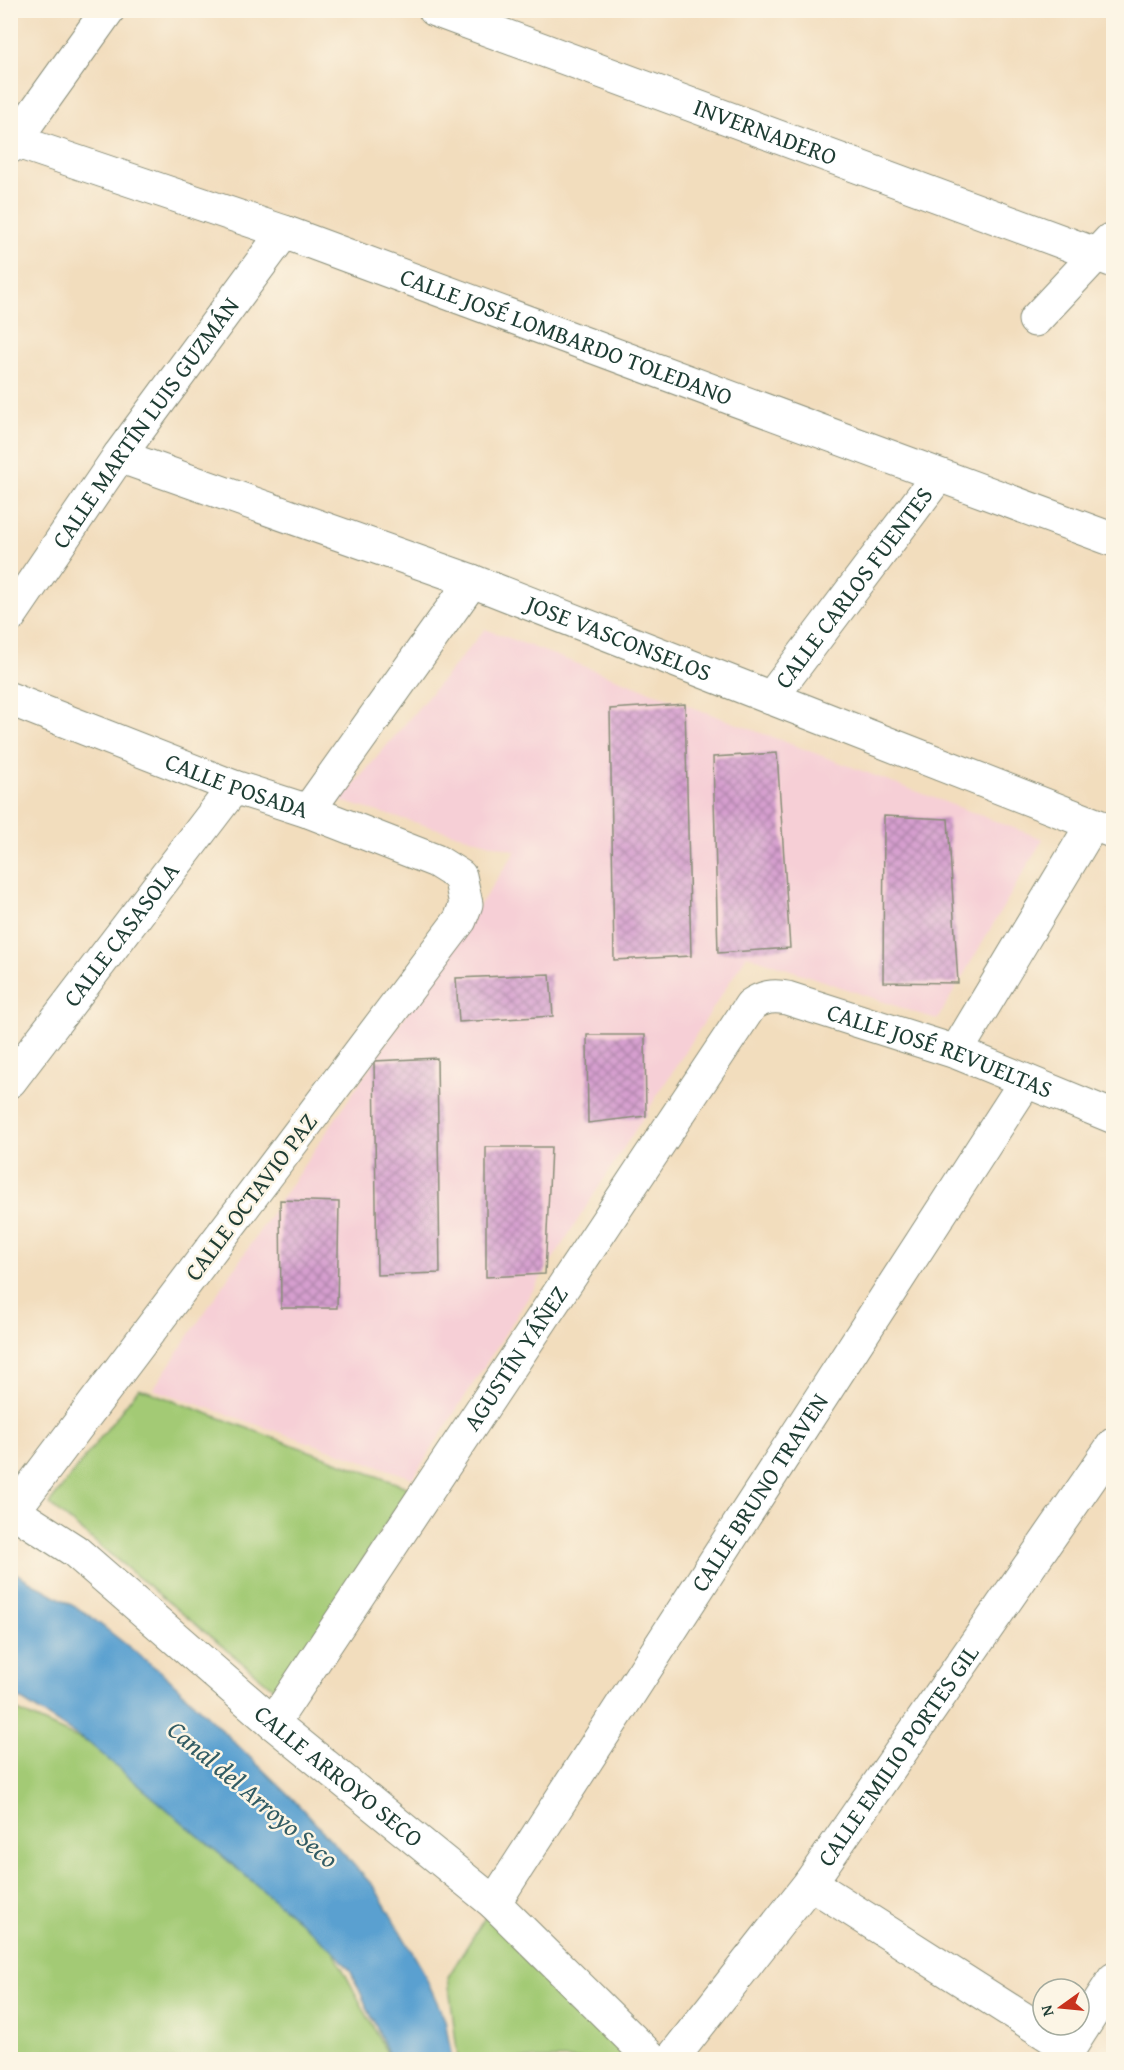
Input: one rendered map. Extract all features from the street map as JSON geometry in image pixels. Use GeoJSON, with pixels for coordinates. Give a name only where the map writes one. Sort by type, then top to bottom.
{"type":"FeatureCollection","features":[{"type":"Feature","properties":{"kind":"street"},"geometry":{"type":"LineString","coordinates":[[13,144],[108,10]]}},
{"type":"Feature","properties":{"kind":"street","name":"INVERNADERO"},"geometry":{"type":"LineString","coordinates":[[445,12],[1108,250]]}},
{"type":"Feature","properties":{"kind":"street","name":"CALLE JOSÉ LOMBARDO TOLEDANO"},"geometry":{"type":"LineString","coordinates":[[13,144],[284,232],[1113,540]]}},
{"type":"Feature","properties":{"kind":"street","name":"CALLE MARTÍN LUIS GUZMÁN"},"geometry":{"type":"LineString","coordinates":[[10,616],[119,456],[284,232]]}},
{"type":"Feature","properties":{"kind":"street"},"geometry":{"type":"LineString","coordinates":[[1035,320],[1108,250]]}},
{"type":"Feature","properties":{"kind":"street","name":"JOSE VASCONSELOS"},"geometry":{"type":"LineString","coordinates":[[119,456],[472,581],[1102,828]]}},
{"type":"Feature","properties":{"kind":"street","name":"CALLE CARLOS FUENTES"},"geometry":{"type":"LineString","coordinates":[[771,698],[938,476]]}},
{"type":"Feature","properties":{"kind":"street"},"geometry":{"type":"LineString","coordinates":[[308,811],[472,581]]}},
{"type":"Feature","properties":{"kind":"street","name":"CALLE POSADA"},"geometry":{"type":"LineString","coordinates":[[10,699],[234,787],[308,811],[436,861],[460,876]]}},
{"type":"Feature","properties":{"kind":"street","name":"CALLE CASASOLA"},"geometry":{"type":"LineString","coordinates":[[10,1081],[234,787]]}},
{"type":"Feature","properties":{"kind":"street"},"geometry":{"type":"LineString","coordinates":[[956,1052],[1102,828]]}},
{"type":"Feature","properties":{"kind":"street","name":"CALLE OCTAVIO PAZ"},"geometry":{"type":"LineString","coordinates":[[12,1509],[460,920],[466,904],[460,876]]}},
{"type":"Feature","properties":{"kind":"street","name":"CALLE JOSÉ REVUELTAS"},"geometry":{"type":"LineString","coordinates":[[763,998],[777,996],[787,998],[956,1052],[1113,1117]]}},
{"type":"Feature","properties":{"kind":"street","name":"AGUSTÍN YÁÑEZ"},"geometry":{"type":"LineString","coordinates":[[273,1723],[744,1013],[763,998]]}},
{"type":"Feature","properties":{"kind":"street","name":"CALLE BRUNO TRAVEN"},"geometry":{"type":"LineString","coordinates":[[494,1903],[1026,1082]]}},
{"type":"Feature","properties":{"kind":"street","name":"CALLE EMILIO PORTES GIL"},"geometry":{"type":"LineString","coordinates":[[671,2060],[810,1883],[1113,1444]]}},
{"type":"Feature","properties":{"kind":"street","name":"CALLE ARROYO SECO"},"geometry":{"type":"LineString","coordinates":[[12,1509],[75,1551],[273,1723],[494,1903],[653,2060]]}},
{"type":"Feature","properties":{"kind":"street"},"geometry":{"type":"LineString","coordinates":[[810,1883],[1066,2054],[1113,1979]]}},
{"type":"Feature","properties":{"kind":"shaded area"},"geometry":{"type":"Polygon","coordinates":[[[485,629],[1043,839],[937,1020],[747,955],[413,1478],[153,1389],[516,851],[340,801],[485,629]]]}},
{"type":"Feature","properties":{"kind":"green space"},"geometry":{"type":"Polygon","coordinates":[[[139,1388],[409,1488],[279,1693],[49,1504],[139,1388]]]}},
{"type":"Feature","properties":{"kind":"green space"},"geometry":{"type":"Polygon","coordinates":[[[11,1708],[89,1743],[332,1949],[390,2059],[11,2060],[11,1708]]]}},
{"type":"Feature","properties":{"kind":"green space"},"geometry":{"type":"Polygon","coordinates":[[[494,1903],[653,2059],[458,2059],[448,1977],[494,1903]]]}},
{"type":"Feature","properties":{"kind":"water","name":"Canal del Arroyo Seco"},"geometry":{"type":"Polygon","coordinates":[[[10,1570],[86,1613],[167,1677],[293,1799],[375,1888],[422,1969],[445,2020],[452,2059],[391,2059],[350,1970],[332,1949],[89,1743],[11,1693],[10,1570]]]}},
{"type":"Feature","properties":{"kind":"building"},"geometry":{"type":"Polygon","coordinates":[[[685,704],[691,956],[614,960],[610,709],[685,704]]]}},
{"type":"Feature","properties":{"kind":"building"},"geometry":{"type":"Polygon","coordinates":[[[777,753],[790,948],[718,953],[713,757],[777,753]]]}},
{"type":"Feature","properties":{"kind":"building"},"geometry":{"type":"Polygon","coordinates":[[[884,816],[948,819],[958,983],[883,982],[884,816]]]}},
{"type":"Feature","properties":{"kind":"building"},"geometry":{"type":"Polygon","coordinates":[[[550,974],[553,1016],[459,1022],[456,978],[550,974]]]}},
{"type":"Feature","properties":{"kind":"building"},"geometry":{"type":"Polygon","coordinates":[[[587,1035],[645,1035],[646,1116],[588,1123],[587,1035]]]}},
{"type":"Feature","properties":{"kind":"building"},"geometry":{"type":"Polygon","coordinates":[[[437,1058],[440,1273],[377,1275],[374,1061],[437,1058]]]}},
{"type":"Feature","properties":{"kind":"building"},"geometry":{"type":"Polygon","coordinates":[[[486,1147],[551,1147],[545,1274],[486,1277],[486,1147]]]}},
{"type":"Feature","properties":{"kind":"building"},"geometry":{"type":"Polygon","coordinates":[[[280,1200],[339,1202],[337,1308],[281,1308],[280,1200]]]}}]}
